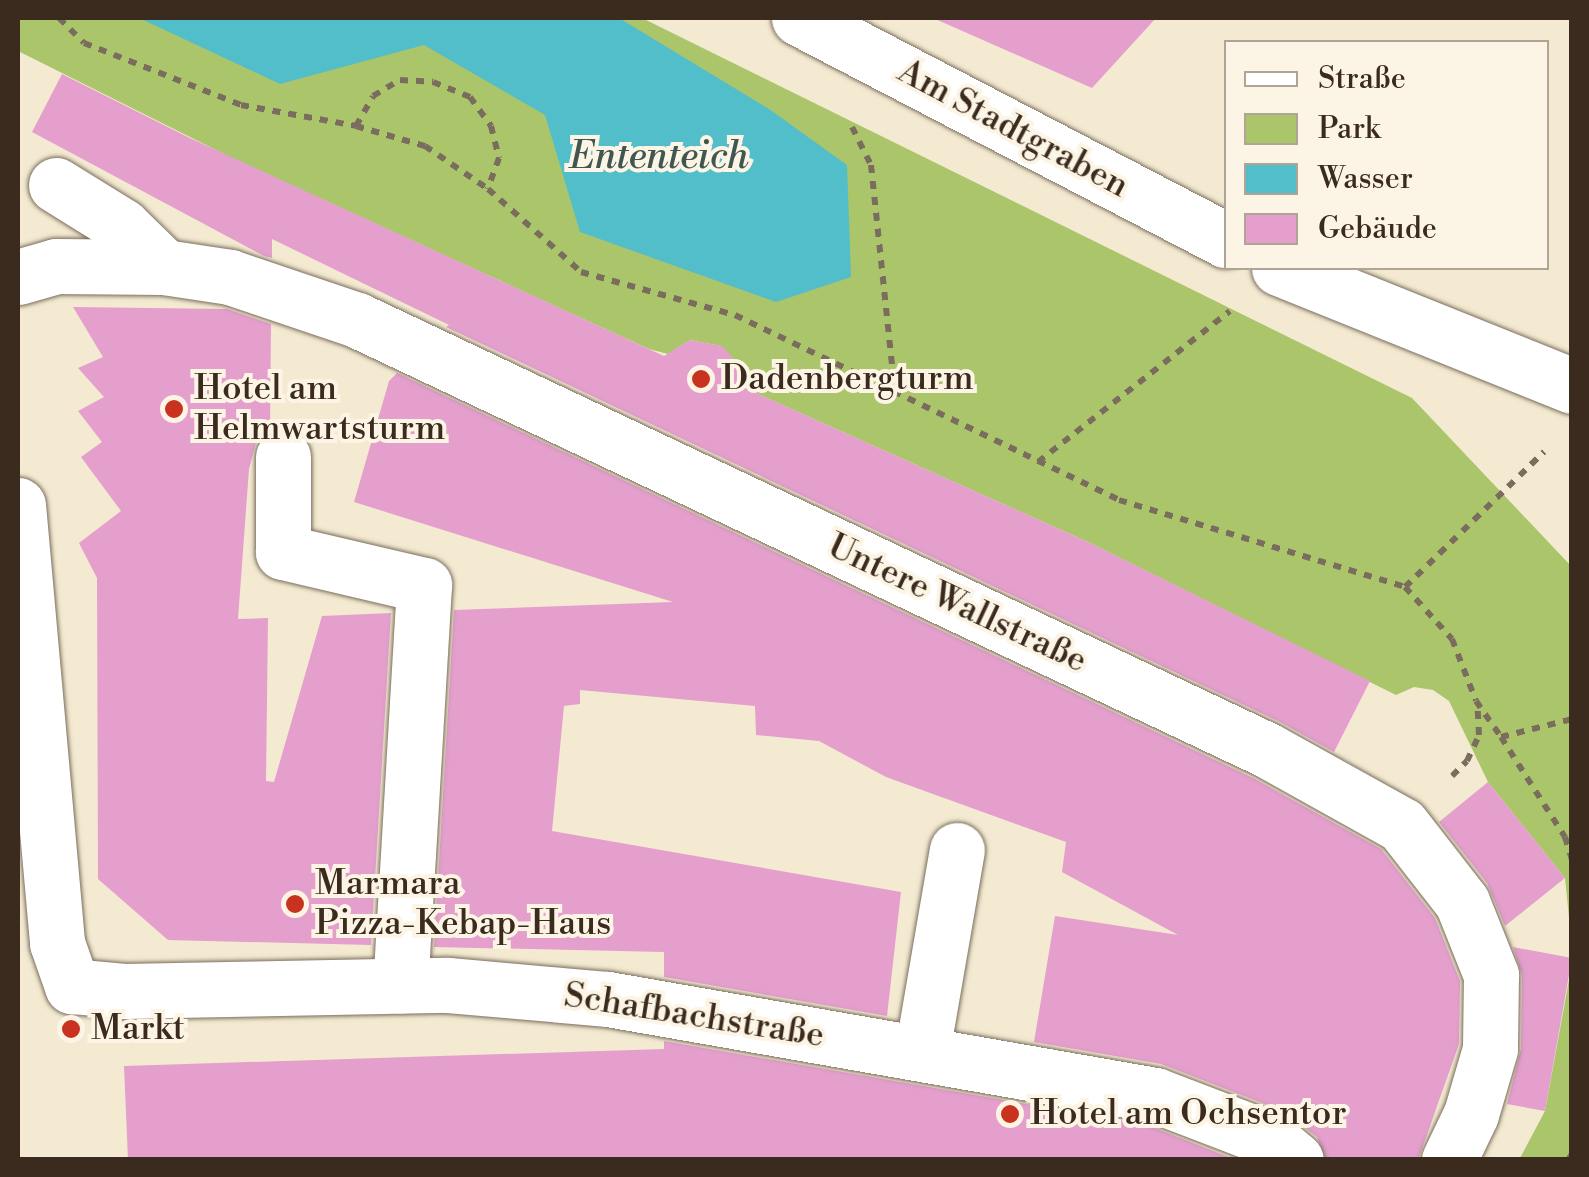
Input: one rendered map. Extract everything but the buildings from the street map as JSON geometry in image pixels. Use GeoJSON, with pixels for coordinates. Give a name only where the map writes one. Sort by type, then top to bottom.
{"type":"FeatureCollection","features":[{"type":"Feature","properties":{"kind":"street","name":"Am Stadtgraben"},"geometry":{"type":"LineString","coordinates":[[798,18],[1224,239]]}},
{"type":"Feature","properties":{"kind":"street"},"geometry":{"type":"LineString","coordinates":[[56,185],[122,226],[164,267]]}},
{"type":"Feature","properties":{"kind":"street","name":"Untere Wallstraße"},"geometry":{"type":"LineString","coordinates":[[18,276],[56,266],[164,267],[230,277],[358,320],[1267,750],[1402,825],[1462,902],[1490,975],[1490,1049],[1471,1114],[1449,1160]]}},
{"type":"Feature","properties":{"kind":"street"},"geometry":{"type":"LineString","coordinates":[[1283,270],[1572,386]]}},
{"type":"Feature","properties":{"kind":"street"},"geometry":{"type":"LineString","coordinates":[[283,458],[284,552],[424,585],[400,985]]}},
{"type":"Feature","properties":{"kind":"street","name":"Schafbachstraße"},"geometry":{"type":"LineString","coordinates":[[18,505],[57,943],[72,986],[124,992],[400,985],[525,990],[608,999],[1155,1095],[1272,1140],[1296,1160]]}},
{"type":"Feature","properties":{"kind":"street"},"geometry":{"type":"LineString","coordinates":[[922,1052],[957,850]]}},
{"type":"Feature","properties":{"kind":"path"},"geometry":{"type":"LineString","coordinates":[[59,18],[84,43],[241,105],[356,126],[425,146],[488,189],[582,272],[735,315],[1119,500],[1405,587],[1452,639],[1476,701],[1565,837],[1572,860]]}},
{"type":"Feature","properties":{"kind":"path"},"geometry":{"type":"LineString","coordinates":[[356,126],[374,96],[400,80],[433,82],[470,98],[491,126],[499,158],[488,189]]}},
{"type":"Feature","properties":{"kind":"path"},"geometry":{"type":"LineString","coordinates":[[846,116],[871,165],[895,395]]}},
{"type":"Feature","properties":{"kind":"path"},"geometry":{"type":"LineString","coordinates":[[1038,462],[1280,270]]}},
{"type":"Feature","properties":{"kind":"path"},"geometry":{"type":"LineString","coordinates":[[1405,587],[1558,438]]}},
{"type":"Feature","properties":{"kind":"path"},"geometry":{"type":"LineString","coordinates":[[1467,761],[1479,735],[1476,701]]}},
{"type":"Feature","properties":{"kind":"path"},"geometry":{"type":"LineString","coordinates":[[1501,736],[1572,719]]}},
{"type":"Feature","properties":{"kind":"green space"},"geometry":{"type":"Polygon","coordinates":[[[18,18],[642,18],[1412,398],[1571,566],[1571,937],[1565,878],[1488,782],[1449,701],[1433,690],[1414,687],[1396,695],[1090,543],[747,389],[742,368],[721,346],[690,340],[668,354],[649,349],[232,158],[18,51],[18,18]]]}},
{"type":"Feature","properties":{"kind":"green space"},"geometry":{"type":"Polygon","coordinates":[[[1571,969],[1571,1159],[1519,1160],[1545,1111],[1571,969]]]}},
{"type":"Feature","properties":{"kind":"water","name":"Ententeich"},"geometry":{"type":"Polygon","coordinates":[[[139,18],[619,18],[769,109],[847,165],[851,277],[776,302],[580,232],[545,115],[424,45],[280,84],[139,18]]]}},
{"type":"Feature","properties":{"kind":"place","name":"Dadenbergturm"},"geometry":{"type":"Point","coordinates":[701,379]}},
{"type":"Feature","properties":{"kind":"place","name":"Hotel am Helmwartsturm"},"geometry":{"type":"Point","coordinates":[174,409]}},
{"type":"Feature","properties":{"kind":"place","name":"Marmara Pizza-Kebap-Haus"},"geometry":{"type":"Point","coordinates":[295,904]}},
{"type":"Feature","properties":{"kind":"place","name":"Markt"},"geometry":{"type":"Point","coordinates":[71,1029]}},
{"type":"Feature","properties":{"kind":"place","name":"Hotel am Ochsentor"},"geometry":{"type":"Point","coordinates":[1010,1114]}}]}
